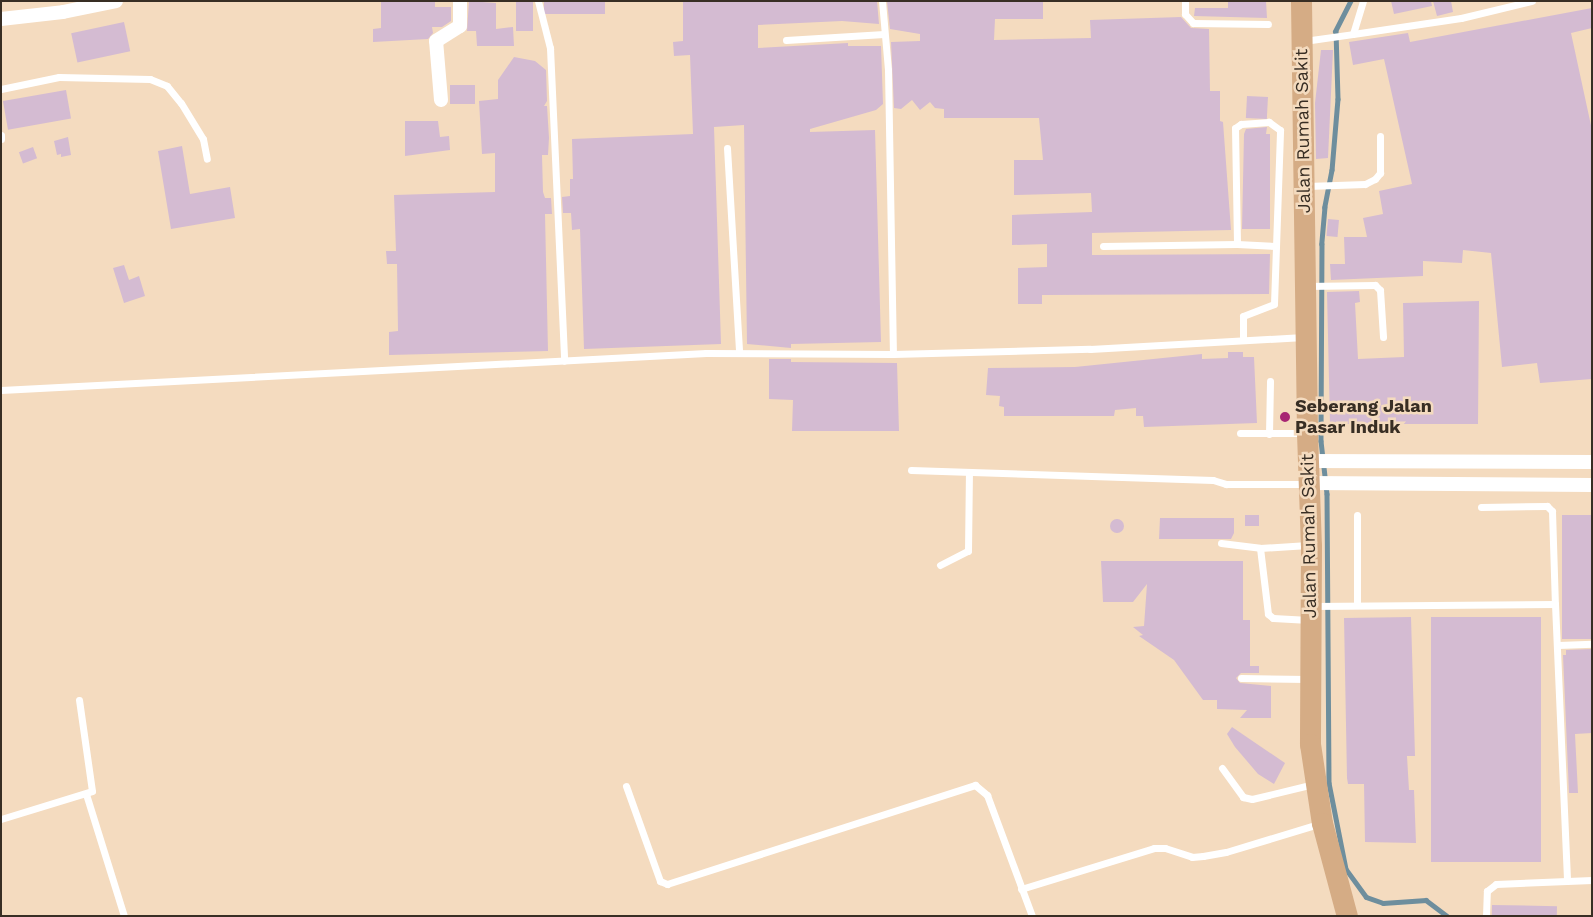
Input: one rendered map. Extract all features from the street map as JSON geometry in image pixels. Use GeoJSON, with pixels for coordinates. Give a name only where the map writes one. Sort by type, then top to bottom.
{"type":"FeatureCollection","features":[{"type":"Feature","properties":{"kind":"main road","name":"Jalan Rumah Sakit"},"geometry":{"type":"LineString","coordinates":[[1302,1],[1311,40],[1316,286],[1306,337],[1307,433],[1320,461],[1321,483],[1311,545],[1318,609],[1310,679],[1310,744],[1314,784],[1322,823],[1348,916]]}},
{"type":"Feature","properties":{"kind":"street"},"geometry":{"type":"LineString","coordinates":[[1,19],[61,7],[116,1]]}},
{"type":"Feature","properties":{"kind":"street"},"geometry":{"type":"LineString","coordinates":[[440,100],[436,41],[460,26],[460,1]]}},
{"type":"Feature","properties":{"kind":"street"},"geometry":{"type":"LineString","coordinates":[[1320,461],[1592,462]]}},
{"type":"Feature","properties":{"kind":"street"},"geometry":{"type":"LineString","coordinates":[[1321,483],[1592,485]]}},
{"type":"Feature","properties":{"kind":"lane"},"geometry":{"type":"LineString","coordinates":[[538,1],[550,48],[564,361]]}},
{"type":"Feature","properties":{"kind":"lane"},"geometry":{"type":"LineString","coordinates":[[882,1],[888,70],[893,354]]}},
{"type":"Feature","properties":{"kind":"lane"},"geometry":{"type":"LineString","coordinates":[[1185,1],[1186,14],[1193,23],[1268,24]]}},
{"type":"Feature","properties":{"kind":"lane"},"geometry":{"type":"LineString","coordinates":[[1353,34],[1363,1]]}},
{"type":"Feature","properties":{"kind":"lane"},"geometry":{"type":"LineString","coordinates":[[1311,40],[1461,18],[1532,1]]}},
{"type":"Feature","properties":{"kind":"lane"},"geometry":{"type":"LineString","coordinates":[[786,40],[884,34]]}},
{"type":"Feature","properties":{"kind":"lane"},"geometry":{"type":"LineString","coordinates":[[1,89],[59,77],[150,79],[167,86],[181,103],[203,139],[207,160]]}},
{"type":"Feature","properties":{"kind":"lane"},"geometry":{"type":"LineString","coordinates":[[1237,244],[1235,128],[1240,124],[1269,122],[1280,130],[1274,304],[1243,316],[1243,339]]}},
{"type":"Feature","properties":{"kind":"lane"},"geometry":{"type":"LineString","coordinates":[[1313,186],[1364,184],[1380,174],[1380,136]]}},
{"type":"Feature","properties":{"kind":"lane"},"geometry":{"type":"LineString","coordinates":[[727,148],[739,353]]}},
{"type":"Feature","properties":{"kind":"lane"},"geometry":{"type":"LineString","coordinates":[[1103,246],[1237,244],[1276,246]]}},
{"type":"Feature","properties":{"kind":"lane"},"geometry":{"type":"LineString","coordinates":[[1316,286],[1375,285],[1380,290],[1383,337]]}},
{"type":"Feature","properties":{"kind":"lane"},"geometry":{"type":"LineString","coordinates":[[1,390],[739,353],[893,354],[1090,349],[1306,337]]}},
{"type":"Feature","properties":{"kind":"lane"},"geometry":{"type":"LineString","coordinates":[[1269,434],[1270,381]]}},
{"type":"Feature","properties":{"kind":"lane"},"geometry":{"type":"LineString","coordinates":[[1240,433],[1307,433]]}},
{"type":"Feature","properties":{"kind":"lane"},"geometry":{"type":"LineString","coordinates":[[910,470],[1213,480],[1226,484],[1321,483]]}},
{"type":"Feature","properties":{"kind":"lane"},"geometry":{"type":"LineString","coordinates":[[940,565],[968,551],[969,473]]}},
{"type":"Feature","properties":{"kind":"lane"},"geometry":{"type":"LineString","coordinates":[[1480,507],[1547,506],[1552,511],[1554,604],[1558,645],[1567,881]]}},
{"type":"Feature","properties":{"kind":"lane"},"geometry":{"type":"LineString","coordinates":[[1357,515],[1357,604]]}},
{"type":"Feature","properties":{"kind":"lane"},"geometry":{"type":"LineString","coordinates":[[1221,543],[1260,548],[1311,545]]}},
{"type":"Feature","properties":{"kind":"lane"},"geometry":{"type":"LineString","coordinates":[[1260,548],[1265,609],[1273,618],[1357,604],[1554,604]]}},
{"type":"Feature","properties":{"kind":"lane"},"geometry":{"type":"LineString","coordinates":[[1558,645],[1592,644]]}},
{"type":"Feature","properties":{"kind":"lane"},"geometry":{"type":"LineString","coordinates":[[1241,678],[1310,679]]}},
{"type":"Feature","properties":{"kind":"lane"},"geometry":{"type":"LineString","coordinates":[[1,820],[86,794],[92,790],[94,785],[79,700]]}},
{"type":"Feature","properties":{"kind":"lane"},"geometry":{"type":"LineString","coordinates":[[1222,768],[1243,797],[1252,799],[1314,784]]}},
{"type":"Feature","properties":{"kind":"lane"},"geometry":{"type":"LineString","coordinates":[[626,786],[660,881],[667,884],[975,785],[987,795],[1032,916]]}},
{"type":"Feature","properties":{"kind":"lane"},"geometry":{"type":"LineString","coordinates":[[86,794],[124,916]]}},
{"type":"Feature","properties":{"kind":"lane"},"geometry":{"type":"LineString","coordinates":[[1022,889],[1154,848],[1165,848],[1192,856],[1226,852],[1322,823]]}},
{"type":"Feature","properties":{"kind":"lane"},"geometry":{"type":"LineString","coordinates":[[1486,916],[1487,890],[1491,886],[1592,880]]}},
{"type":"Feature","properties":{"kind":"building"},"geometry":{"type":"Polygon","coordinates":[[[381,1],[435,1],[435,7],[451,7],[451,21],[442,27],[432,27],[433,33],[428,39],[373,42],[373,29],[381,28],[381,1]]]}},
{"type":"Feature","properties":{"kind":"building"},"geometry":{"type":"Polygon","coordinates":[[[469,1],[496,3],[496,29],[513,27],[514,46],[477,46],[476,31],[467,31],[469,1]]]}},
{"type":"Feature","properties":{"kind":"building"},"geometry":{"type":"Polygon","coordinates":[[[516,1],[533,1],[533,31],[516,31],[516,1]]]}},
{"type":"Feature","properties":{"kind":"building"},"geometry":{"type":"Polygon","coordinates":[[[544,1],[605,1],[605,14],[544,14],[544,1]]]}},
{"type":"Feature","properties":{"kind":"building"},"geometry":{"type":"Polygon","coordinates":[[[683,1],[877,1],[879,24],[842,21],[758,25],[758,48],[848,43],[848,46],[881,46],[883,104],[876,110],[810,129],[810,132],[875,130],[881,342],[791,344],[791,348],[747,344],[744,125],[714,127],[721,344],[584,349],[580,229],[572,230],[571,213],[563,213],[562,197],[570,196],[570,179],[573,179],[572,139],[693,134],[690,55],[674,56],[673,42],[683,41],[683,1]]]}},
{"type":"Feature","properties":{"kind":"building"},"geometry":{"type":"Polygon","coordinates":[[[887,1],[1043,1],[1043,19],[995,19],[994,40],[1091,38],[1090,20],[1181,17],[1191,28],[1209,29],[1210,91],[1220,91],[1220,121],[1223,122],[1231,230],[1092,233],[1092,255],[1270,254],[1269,294],[1042,295],[1042,304],[1018,304],[1018,268],[1047,267],[1047,244],[1012,245],[1012,215],[1092,212],[1091,193],[1014,195],[1014,160],[1043,160],[1039,118],[944,118],[944,109],[935,108],[930,102],[920,110],[912,100],[901,109],[894,108],[891,42],[920,41],[920,34],[890,29],[887,1]]]}},
{"type":"Feature","properties":{"kind":"building"},"geometry":{"type":"Polygon","coordinates":[[[1228,1],[1266,1],[1267,18],[1194,16],[1195,8],[1228,8],[1228,1]]]}},
{"type":"Feature","properties":{"kind":"building"},"geometry":{"type":"Polygon","coordinates":[[[1391,1],[1431,1],[1432,6],[1394,14],[1391,1]]]}},
{"type":"Feature","properties":{"kind":"building"},"geometry":{"type":"Polygon","coordinates":[[[1433,1],[1451,1],[1453,12],[1437,16],[1433,1]]]}},
{"type":"Feature","properties":{"kind":"building"},"geometry":{"type":"Polygon","coordinates":[[[1592,8],[1592,28],[1571,33],[1592,130],[1592,379],[1540,383],[1537,363],[1502,367],[1491,253],[1463,250],[1462,263],[1423,261],[1423,276],[1331,280],[1330,264],[1345,264],[1344,237],[1367,237],[1363,218],[1383,214],[1379,191],[1412,184],[1384,59],[1353,65],[1349,42],[1408,33],[1410,42],[1592,8]]]}},
{"type":"Feature","properties":{"kind":"building"},"geometry":{"type":"Polygon","coordinates":[[[124,22],[130,51],[77,63],[71,33],[124,22]]]}},
{"type":"Feature","properties":{"kind":"building"},"geometry":{"type":"Polygon","coordinates":[[[1321,50],[1333,50],[1328,158],[1316,159],[1315,103],[1321,50]]]}},
{"type":"Feature","properties":{"kind":"building"},"geometry":{"type":"Polygon","coordinates":[[[514,57],[535,61],[546,70],[547,101],[544,106],[547,106],[549,138],[548,155],[542,155],[543,192],[545,198],[551,198],[552,214],[545,214],[548,351],[389,355],[389,332],[398,331],[397,264],[387,264],[386,251],[396,251],[394,195],[495,192],[495,153],[482,154],[479,101],[498,99],[498,80],[514,57]]]}},
{"type":"Feature","properties":{"kind":"building"},"geometry":{"type":"Polygon","coordinates":[[[450,85],[475,85],[475,104],[450,104],[450,85]]]}},
{"type":"Feature","properties":{"kind":"building"},"geometry":{"type":"Polygon","coordinates":[[[66,90],[71,119],[8,130],[3,101],[66,90]]]}},
{"type":"Feature","properties":{"kind":"building"},"geometry":{"type":"Polygon","coordinates":[[[1247,96],[1268,97],[1267,119],[1246,118],[1247,96]]]}},
{"type":"Feature","properties":{"kind":"building"},"geometry":{"type":"Polygon","coordinates":[[[405,121],[438,121],[440,137],[449,136],[450,150],[405,156],[405,121]]]}},
{"type":"Feature","properties":{"kind":"building"},"geometry":{"type":"Polygon","coordinates":[[[1267,127],[1266,134],[1270,134],[1270,229],[1242,229],[1244,134],[1246,129],[1267,127]]]}},
{"type":"Feature","properties":{"kind":"building"},"geometry":{"type":"Polygon","coordinates":[[[68,137],[71,155],[61,157],[61,154],[57,155],[54,141],[68,137]]]}},
{"type":"Feature","properties":{"kind":"building"},"geometry":{"type":"Polygon","coordinates":[[[182,146],[190,194],[230,187],[235,218],[171,229],[158,151],[182,146]]]}},
{"type":"Feature","properties":{"kind":"building"},"geometry":{"type":"Polygon","coordinates":[[[33,147],[37,158],[23,163],[19,152],[33,147]]]}},
{"type":"Feature","properties":{"kind":"building"},"geometry":{"type":"Polygon","coordinates":[[[1328,219],[1339,220],[1337,237],[1327,236],[1328,219]]]}},
{"type":"Feature","properties":{"kind":"building"},"geometry":{"type":"Polygon","coordinates":[[[124,265],[129,280],[139,276],[145,296],[124,303],[113,268],[124,265]]]}},
{"type":"Feature","properties":{"kind":"building"},"geometry":{"type":"Polygon","coordinates":[[[1359,291],[1360,302],[1355,303],[1358,359],[1404,357],[1403,303],[1479,301],[1478,424],[1330,424],[1327,292],[1359,291]]]}},
{"type":"Feature","properties":{"kind":"building"},"geometry":{"type":"Polygon","coordinates":[[[1228,352],[1243,352],[1243,357],[1254,357],[1257,423],[1144,427],[1143,416],[1136,416],[1136,408],[1115,410],[1114,416],[1004,416],[1004,407],[999,406],[1000,396],[986,395],[988,368],[1075,367],[1202,354],[1202,359],[1228,358],[1228,352]]]}},
{"type":"Feature","properties":{"kind":"building"},"geometry":{"type":"Polygon","coordinates":[[[769,359],[791,359],[791,362],[897,363],[899,431],[792,431],[793,400],[769,399],[769,359]]]}},
{"type":"Feature","properties":{"kind":"building"},"geometry":{"type":"Polygon","coordinates":[[[1245,515],[1259,515],[1259,526],[1245,526],[1245,515]]]}},
{"type":"Feature","properties":{"kind":"building"},"geometry":{"type":"Polygon","coordinates":[[[1562,515],[1592,515],[1592,639],[1562,639],[1562,515]]]}},
{"type":"Feature","properties":{"kind":"building"},"geometry":{"type":"Polygon","coordinates":[[[1160,518],[1234,518],[1234,533],[1231,539],[1159,539],[1160,518]]]}},
{"type":"Feature","properties":{"kind":"building"},"geometry":{"type":"Polygon","coordinates":[[[1117,519],[1122,521],[1124,526],[1122,531],[1117,533],[1112,531],[1110,526],[1112,521],[1117,519]]]}},
{"type":"Feature","properties":{"kind":"building"},"geometry":{"type":"Polygon","coordinates":[[[1101,561],[1243,561],[1243,620],[1250,620],[1250,666],[1259,666],[1259,673],[1241,673],[1236,678],[1240,683],[1271,686],[1271,718],[1240,718],[1247,710],[1217,709],[1217,700],[1203,700],[1174,660],[1139,636],[1143,635],[1133,627],[1144,626],[1147,584],[1133,602],[1103,602],[1101,561]]]}},
{"type":"Feature","properties":{"kind":"building"},"geometry":{"type":"Polygon","coordinates":[[[1411,617],[1415,756],[1407,756],[1409,790],[1414,790],[1416,843],[1365,842],[1364,784],[1348,784],[1347,778],[1344,618],[1411,617]]]}},
{"type":"Feature","properties":{"kind":"building"},"geometry":{"type":"Polygon","coordinates":[[[1431,617],[1541,617],[1541,862],[1431,862],[1431,617]]]}},
{"type":"Feature","properties":{"kind":"building"},"geometry":{"type":"Polygon","coordinates":[[[1592,649],[1592,733],[1575,734],[1578,793],[1569,793],[1563,655],[1566,655],[1566,650],[1592,649]]]}},
{"type":"Feature","properties":{"kind":"building"},"geometry":{"type":"Polygon","coordinates":[[[1232,727],[1285,763],[1274,784],[1258,774],[1235,747],[1227,734],[1232,727]]]}},
{"type":"Feature","properties":{"kind":"building"},"geometry":{"type":"Polygon","coordinates":[[[1492,905],[1557,906],[1557,916],[1492,916],[1492,905]]]}},
{"type":"Feature","properties":{"kind":"waterway"},"geometry":{"type":"LineString","coordinates":[[1351,1],[1336,31],[1338,99],[1332,170],[1325,207],[1322,244],[1321,441],[1327,494],[1329,783],[1346,869],[1366,897],[1383,903],[1426,900],[1447,916]]}},
{"type":"Feature","properties":{"kind":"place","name":"Seberang Jalan Pasar Induk"},"geometry":{"type":"Point","coordinates":[1285,417]}}]}
